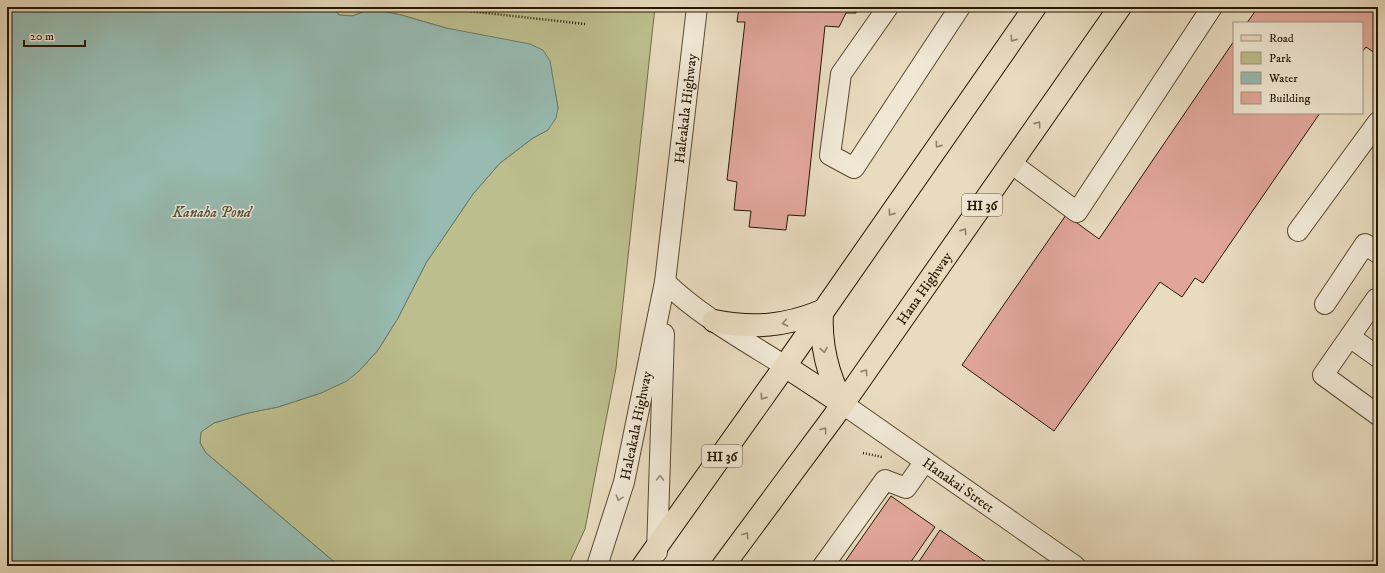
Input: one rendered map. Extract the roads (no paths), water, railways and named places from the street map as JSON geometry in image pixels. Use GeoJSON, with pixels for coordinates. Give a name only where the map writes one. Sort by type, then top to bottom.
{"type":"FeatureCollection","features":[{"type":"Feature","properties":{"kind":"main road","name":"Hana Highway"},"geometry":{"type":"LineString","coordinates":[[723,566],[843,404],[1120,7]]}},
{"type":"Feature","properties":{"kind":"main road","name":"HI 36"},"geometry":{"type":"LineString","coordinates":[[643,566],[657,556],[822,312],[1032,10]]}},
{"type":"Feature","properties":{"kind":"main road"},"geometry":{"type":"LineString","coordinates":[[714,321],[738,325],[769,326],[805,318],[822,312],[822,333],[825,359],[843,404]]}},
{"type":"Feature","properties":{"kind":"main road"},"geometry":{"type":"LineString","coordinates":[[785,366],[843,404]]}},
{"type":"Feature","properties":{"kind":"street","name":"Haleakala Highway"},"geometry":{"type":"LineString","coordinates":[[597,566],[624,482],[665,282],[697,7]]}},
{"type":"Feature","properties":{"kind":"street"},"geometry":{"type":"LineString","coordinates":[[888,7],[841,74],[830,155],[854,168],[960,7]]}},
{"type":"Feature","properties":{"kind":"street"},"geometry":{"type":"LineString","coordinates":[[1011,163],[1077,212],[1212,7]]}},
{"type":"Feature","properties":{"kind":"street"},"geometry":{"type":"LineString","coordinates":[[1298,231],[1378,122]]}},
{"type":"Feature","properties":{"kind":"street"},"geometry":{"type":"LineString","coordinates":[[1325,304],[1365,244],[1378,253]]}},
{"type":"Feature","properties":{"kind":"street","name":"Haleakala Highway"},"geometry":{"type":"LineString","coordinates":[[657,556],[665,282]]}},
{"type":"Feature","properties":{"kind":"street"},"geometry":{"type":"LineString","coordinates":[[665,282],[688,303],[785,366]]}},
{"type":"Feature","properties":{"kind":"street"},"geometry":{"type":"LineString","coordinates":[[1378,300],[1376,299],[1322,375],[1378,415]]}},
{"type":"Feature","properties":{"kind":"street"},"geometry":{"type":"LineString","coordinates":[[1350,337],[1378,358]]}},
{"type":"Feature","properties":{"kind":"street","name":"Hanakai Street"},"geometry":{"type":"LineString","coordinates":[[843,404],[1075,566]]}},
{"type":"Feature","properties":{"kind":"street"},"geometry":{"type":"LineString","coordinates":[[823,566],[885,480],[906,488],[925,461]]}},
{"type":"Feature","properties":{"kind":"water","name":"Kanaha Pond"},"geometry":{"type":"Polygon","coordinates":[[[7,7],[332,7],[339,15],[352,16],[372,9],[401,15],[446,28],[530,44],[543,50],[550,61],[558,108],[556,118],[548,130],[533,138],[500,163],[473,194],[426,263],[398,318],[378,350],[360,370],[347,381],[321,393],[278,407],[248,413],[214,423],[201,432],[200,443],[206,453],[339,566],[7,566],[7,7]]]}}]}
